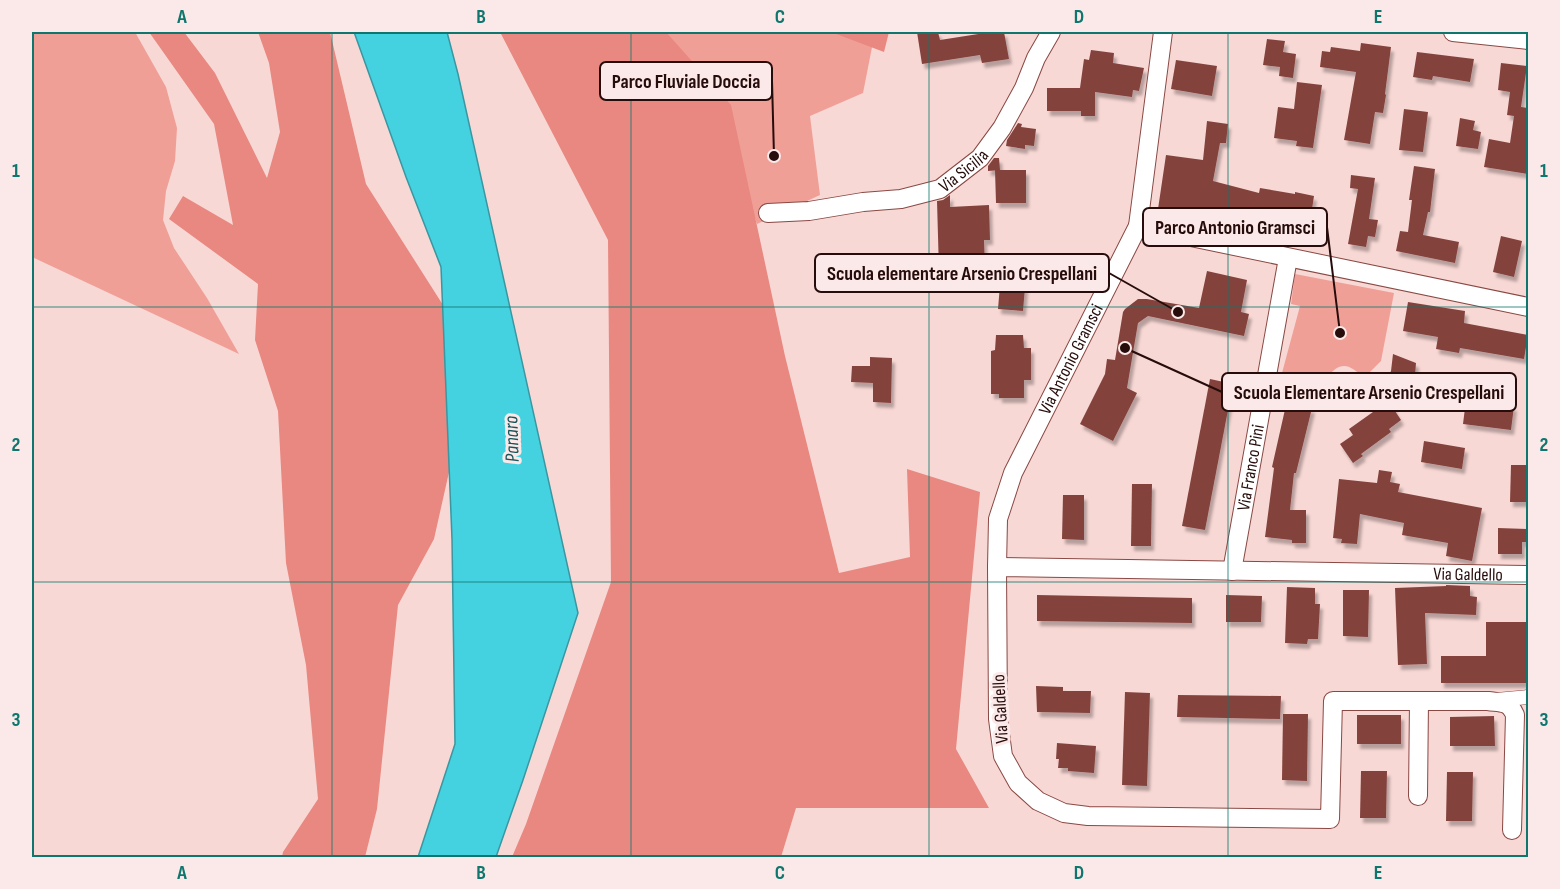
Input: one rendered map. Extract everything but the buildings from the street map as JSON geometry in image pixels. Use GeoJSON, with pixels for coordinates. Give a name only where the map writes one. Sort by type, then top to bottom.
{"type":"FeatureCollection","features":[{"type":"Feature","properties":{"kind":"street","name":"Via Sicilia"},"geometry":{"type":"LineString","coordinates":[[768,213],[810,211],[863,202],[901,199],[939,189],[980,158],[1002,128],[1051,32]]}},
{"type":"Feature","properties":{"kind":"street","name":"Via Antonio Gramsci"},"geometry":{"type":"LineString","coordinates":[[998,567],[998,519],[1013,473],[1138,226],[1163,32]]}},
{"type":"Feature","properties":{"kind":"street"},"geometry":{"type":"LineString","coordinates":[[1454,32],[1528,40]]}},
{"type":"Feature","properties":{"kind":"street"},"geometry":{"type":"LineString","coordinates":[[1138,226],[1528,307]]}},
{"type":"Feature","properties":{"kind":"street","name":"Via Franco Pini"},"geometry":{"type":"LineString","coordinates":[[1232,571],[1288,258]]}},
{"type":"Feature","properties":{"kind":"street"},"geometry":{"type":"LineString","coordinates":[[1265,388],[1318,398],[1333,396],[1350,386]]}},
{"type":"Feature","properties":{"kind":"street","name":"Via Galdello"},"geometry":{"type":"LineString","coordinates":[[1528,575],[998,567],[998,719],[1003,756],[1018,783],[1038,801],[1064,813],[1088,816],[1330,819],[1333,701],[1488,701],[1528,697]]}},
{"type":"Feature","properties":{"kind":"street"},"geometry":{"type":"LineString","coordinates":[[1418,796],[1419,701]]}},
{"type":"Feature","properties":{"kind":"street","name":"Via Galdello"},"geometry":{"type":"LineString","coordinates":[[1488,701],[1507,704],[1515,715],[1512,830]]}},
{"type":"Feature","properties":{"kind":"shaded area"},"geometry":{"type":"Polygon","coordinates":[[[32,32],[135,32],[166,87],[177,128],[175,161],[166,191],[163,220],[174,248],[207,298],[239,354],[32,257],[32,32]]]}},
{"type":"Feature","properties":{"kind":"shaded area"},"geometry":{"type":"Polygon","coordinates":[[[149,32],[184,32],[215,73],[267,178],[280,132],[269,63],[258,32],[330,32],[366,184],[443,305],[456,441],[434,539],[398,605],[377,809],[365,857],[282,857],[318,799],[306,665],[286,563],[278,411],[255,340],[258,284],[169,219],[183,196],[233,225],[214,124],[149,32]]]}},
{"type":"Feature","properties":{"kind":"shaded area"},"geometry":{"type":"Polygon","coordinates":[[[500,32],[666,32],[731,105],[785,356],[839,573],[910,557],[907,469],[980,492],[956,749],[989,808],[796,808],[781,857],[512,857],[526,824],[611,582],[608,240],[500,32]]]}},
{"type":"Feature","properties":{"kind":"shaded area"},"geometry":{"type":"Polygon","coordinates":[[[654,32],[875,32],[863,93],[810,116],[820,195],[757,224],[716,113],[654,32]]]}},
{"type":"Feature","properties":{"kind":"shaded area"},"geometry":{"type":"Polygon","coordinates":[[[831,32],[889,32],[884,52],[831,32]]]}},
{"type":"Feature","properties":{"kind":"shaded area"},"geometry":{"type":"Polygon","coordinates":[[[1295,274],[1394,293],[1381,361],[1364,378],[1346,366],[1338,368],[1328,376],[1282,373],[1300,306],[1291,304],[1295,274]]]}},
{"type":"Feature","properties":{"kind":"water","name":"Panaro"},"geometry":{"type":"Polygon","coordinates":[[[354,32],[447,32],[578,613],[496,857],[418,857],[455,744],[452,539],[441,267],[354,32]]]}},
{"type":"Feature","properties":{"kind":"place","name":"Parco Fluviale Doccia"},"geometry":{"type":"Point","coordinates":[774,156]}},
{"type":"Feature","properties":{"kind":"place","name":"Scuola elementare Arsenio Crespellani"},"geometry":{"type":"Point","coordinates":[1178,312]}},
{"type":"Feature","properties":{"kind":"place","name":"Parco Antonio Gramsci"},"geometry":{"type":"Point","coordinates":[1340,333]}},
{"type":"Feature","properties":{"kind":"place","name":"Scuola Elementare Arsenio Crespellani"},"geometry":{"type":"Point","coordinates":[1125,348]}}]}
